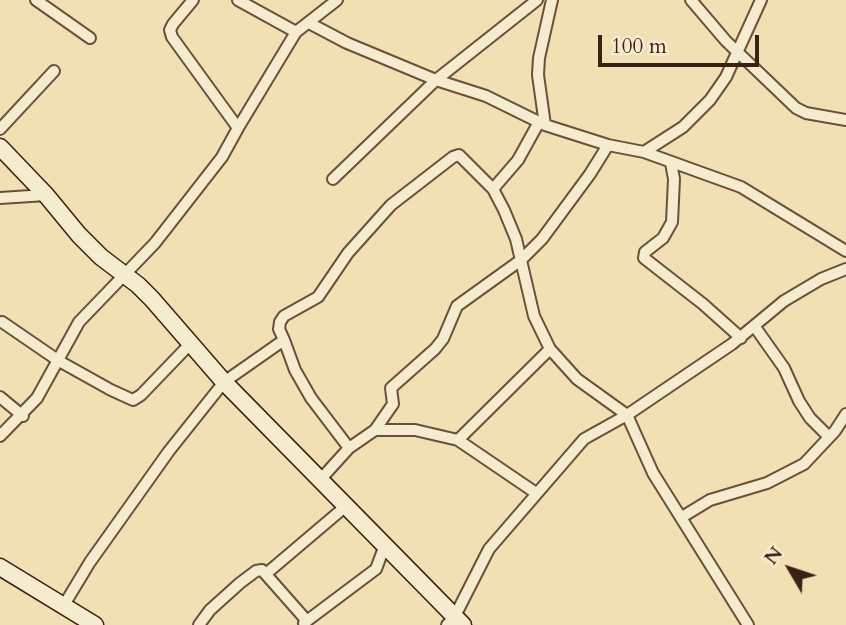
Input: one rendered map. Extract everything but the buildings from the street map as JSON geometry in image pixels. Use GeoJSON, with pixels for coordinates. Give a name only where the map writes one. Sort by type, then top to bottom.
{"type":"FeatureCollection","features":[{"type":"Feature","properties":{"kind":"street"},"geometry":{"type":"LineString","coordinates":[[36,0],[90,38]]}},
{"type":"Feature","properties":{"kind":"street"},"geometry":{"type":"LineString","coordinates":[[193,0],[173,24],[170,30],[172,37],[238,128]]}},
{"type":"Feature","properties":{"kind":"street"},"geometry":{"type":"LineString","coordinates":[[238,0],[296,32]]}},
{"type":"Feature","properties":{"kind":"street"},"geometry":{"type":"LineString","coordinates":[[0,436],[23,416],[43,390],[79,322],[155,243],[222,157],[296,32],[337,0]]}},
{"type":"Feature","properties":{"kind":"street"},"geometry":{"type":"LineString","coordinates":[[333,179],[436,80],[537,0]]}},
{"type":"Feature","properties":{"kind":"street"},"geometry":{"type":"LineString","coordinates":[[493,189],[518,160],[542,124],[539,58],[552,0]]}},
{"type":"Feature","properties":{"kind":"street"},"geometry":{"type":"LineString","coordinates":[[691,0],[737,52],[801,111],[846,120]]}},
{"type":"Feature","properties":{"kind":"street"},"geometry":{"type":"LineString","coordinates":[[645,152],[683,127],[701,111],[720,87],[761,0]]}},
{"type":"Feature","properties":{"kind":"street"},"geometry":{"type":"LineString","coordinates":[[309,23],[347,43],[436,80],[486,96],[542,124],[608,145],[645,152],[741,187],[846,251]]}},
{"type":"Feature","properties":{"kind":"street"},"geometry":{"type":"LineString","coordinates":[[0,129],[54,71]]}},
{"type":"Feature","properties":{"kind":"street"},"geometry":{"type":"LineString","coordinates":[[320,480],[349,447],[375,430],[393,404],[391,388],[443,339],[457,306],[521,260],[557,219],[608,145]]}},
{"type":"Feature","properties":{"kind":"street"},"geometry":{"type":"LineString","coordinates":[[0,147],[47,195],[79,235],[124,277],[138,285],[224,382],[385,545],[455,622],[489,550],[584,439],[627,415],[741,338],[783,301],[821,279],[846,269]]}},
{"type":"Feature","properties":{"kind":"street"},"geometry":{"type":"LineString","coordinates":[[349,447],[311,398],[295,370],[279,328],[280,322],[284,316],[318,298],[348,253],[380,215],[458,155],[493,189],[504,210],[521,260],[534,316],[550,349],[577,379],[627,415],[653,473],[748,625]]}},
{"type":"Feature","properties":{"kind":"street"},"geometry":{"type":"LineString","coordinates":[[671,163],[674,179],[672,222],[663,238],[645,252],[644,258],[741,338]]}},
{"type":"Feature","properties":{"kind":"street"},"geometry":{"type":"LineString","coordinates":[[0,198],[47,195]]}},
{"type":"Feature","properties":{"kind":"street"},"geometry":{"type":"LineString","coordinates":[[2,322],[59,360],[133,400],[141,396],[191,343]]}},
{"type":"Feature","properties":{"kind":"street"},"geometry":{"type":"LineString","coordinates":[[755,327],[784,368],[810,418],[829,438]]}},
{"type":"Feature","properties":{"kind":"street"},"geometry":{"type":"LineString","coordinates":[[64,605],[90,562],[169,451],[224,382],[284,340]]}},
{"type":"Feature","properties":{"kind":"street"},"geometry":{"type":"LineString","coordinates":[[458,440],[550,349]]}},
{"type":"Feature","properties":{"kind":"street"},"geometry":{"type":"LineString","coordinates":[[0,397],[23,416]]}},
{"type":"Feature","properties":{"kind":"street"},"geometry":{"type":"LineString","coordinates":[[681,517],[710,500],[751,489],[786,475],[804,464],[845,419]]}},
{"type":"Feature","properties":{"kind":"street"},"geometry":{"type":"LineString","coordinates":[[375,430],[415,430],[458,440],[536,493]]}},
{"type":"Feature","properties":{"kind":"street"},"geometry":{"type":"LineString","coordinates":[[267,573],[346,506]]}},
{"type":"Feature","properties":{"kind":"street"},"geometry":{"type":"LineString","coordinates":[[199,625],[210,610],[240,583],[256,571],[262,570],[304,623],[376,569],[385,545]]}},
{"type":"Feature","properties":{"kind":"street"},"geometry":{"type":"LineString","coordinates":[[0,567],[95,625]]}}]}
